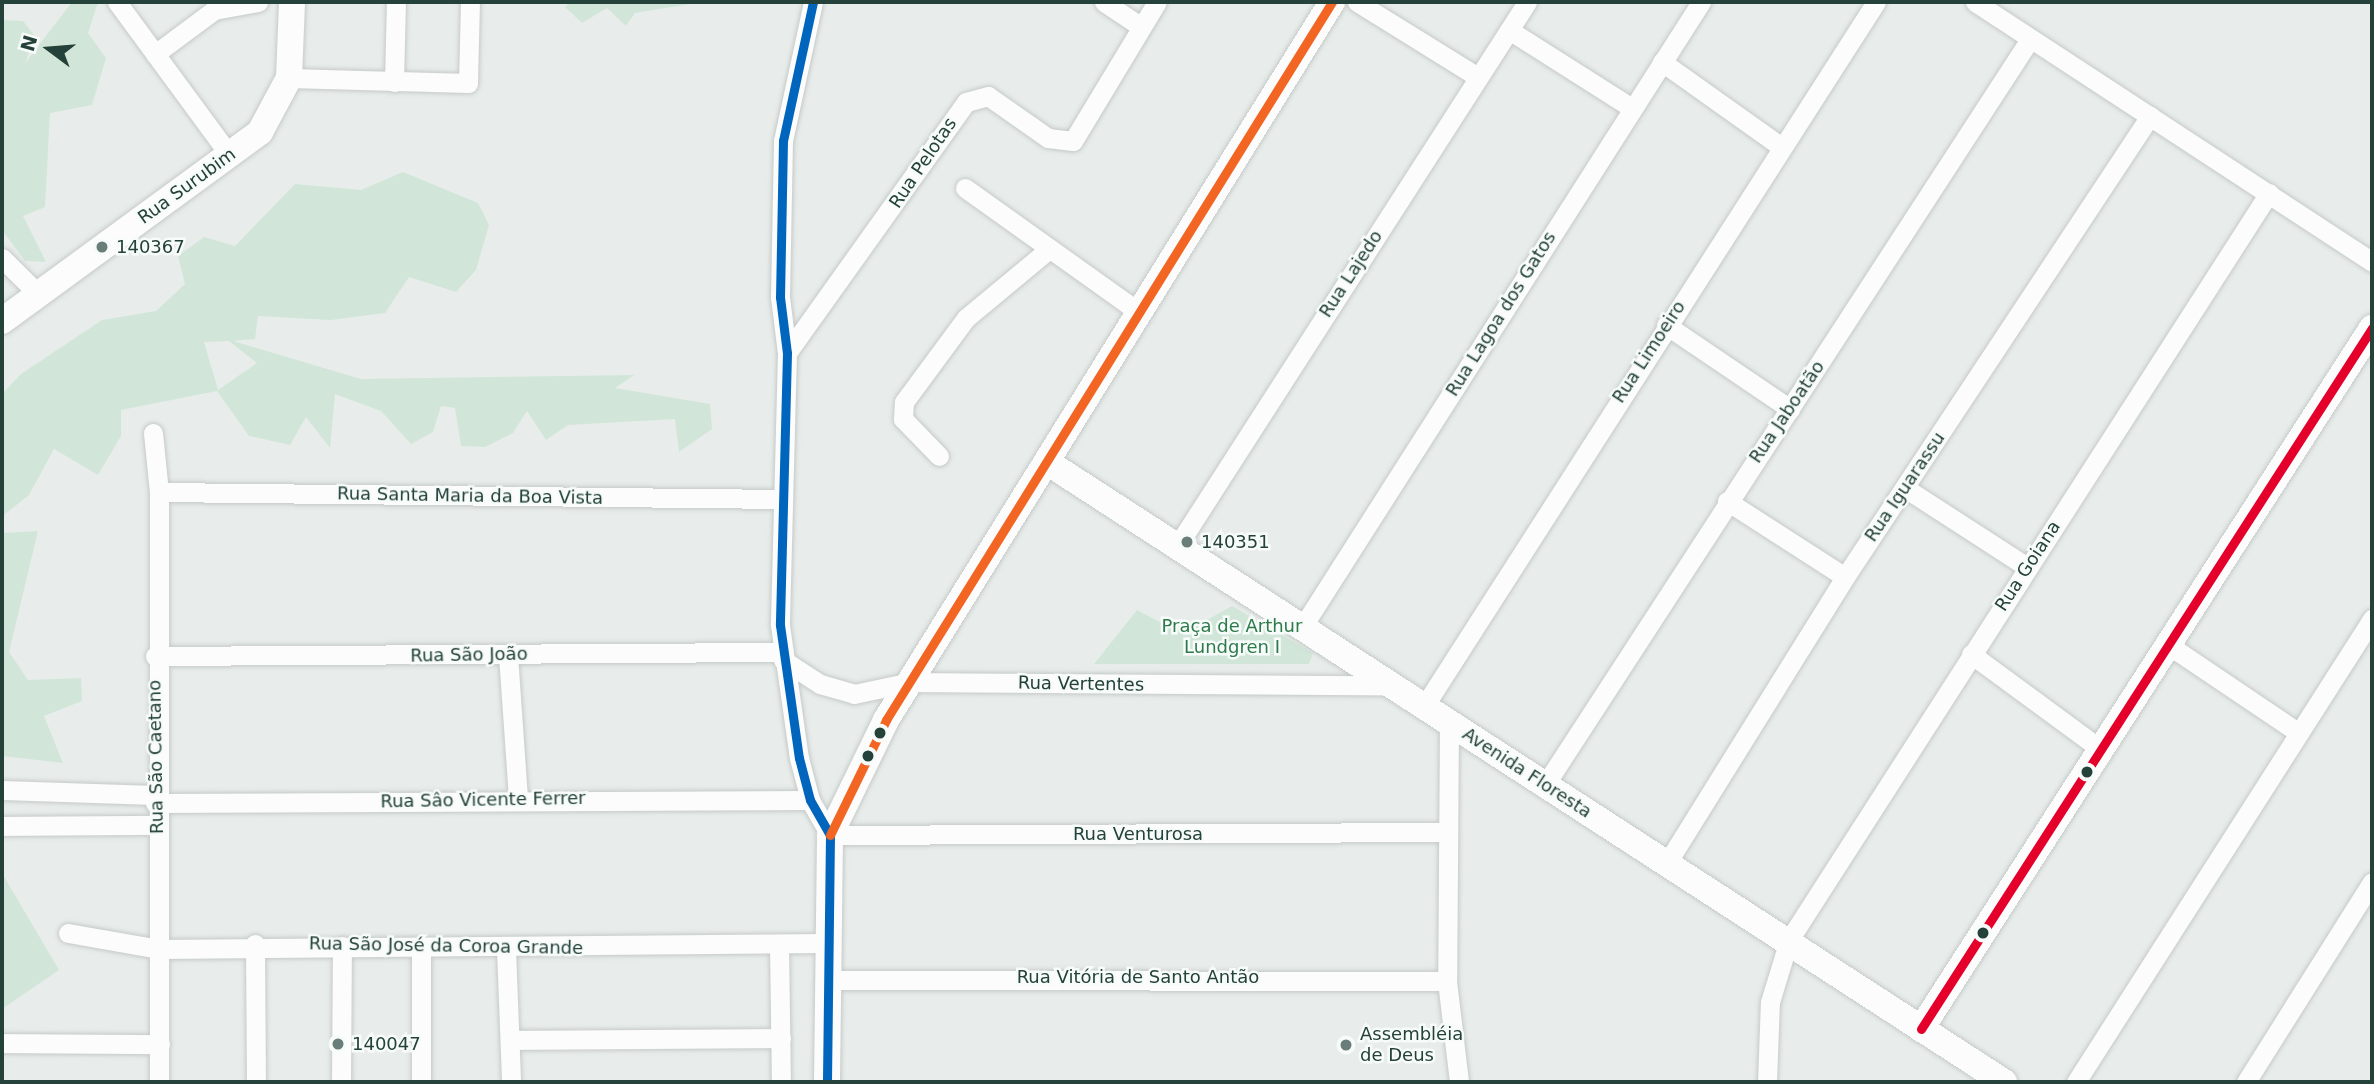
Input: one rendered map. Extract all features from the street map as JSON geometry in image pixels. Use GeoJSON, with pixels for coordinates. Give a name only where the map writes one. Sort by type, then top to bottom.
{"type":"FeatureCollection","features":[{"type":"Feature","properties":{"kind":"street"},"geometry":{"type":"LineString","coordinates":[[117,2],[230,156]]}},
{"type":"Feature","properties":{"kind":"street"},"geometry":{"type":"LineString","coordinates":[[155,54],[215,10],[258,2]]}},
{"type":"Feature","properties":{"kind":"street","name":"Rua Surubim"},"geometry":{"type":"LineString","coordinates":[[2,321],[230,156],[274,116],[289,78],[292,2]]}},
{"type":"Feature","properties":{"kind":"street"},"geometry":{"type":"LineString","coordinates":[[394,82],[396,2]]}},
{"type":"Feature","properties":{"kind":"street"},"geometry":{"type":"LineString","coordinates":[[289,78],[468,83],[470,2]]}},
{"type":"Feature","properties":{"kind":"street"},"geometry":{"type":"LineString","coordinates":[[813,2],[783,141],[780,297],[787,353],[781,499],[783,656],[810,800],[830,835]]}},
{"type":"Feature","properties":{"kind":"street"},"geometry":{"type":"LineString","coordinates":[[1104,2],[1140,26]]}},
{"type":"Feature","properties":{"kind":"street","name":"Rua Pelotas"},"geometry":{"type":"LineString","coordinates":[[787,353],[966,102],[988,96],[1048,138],[1073,141],[1140,26],[1157,2]]}},
{"type":"Feature","properties":{"kind":"street"},"geometry":{"type":"LineString","coordinates":[[827,1082],[826,943],[830,835],[911,682],[1050,464],[1136,310],[1332,2]]}},
{"type":"Feature","properties":{"kind":"street"},"geometry":{"type":"LineString","coordinates":[[1357,2],[1478,77]]}},
{"type":"Feature","properties":{"kind":"street","name":"Rua Lajedo"},"geometry":{"type":"LineString","coordinates":[[1176,548],[1527,2]]}},
{"type":"Feature","properties":{"kind":"street","name":"Rua Lagoa dos Gatos"},"geometry":{"type":"LineString","coordinates":[[1303,626],[1701,2]]}},
{"type":"Feature","properties":{"kind":"street","name":"Rua Limoeiro"},"geometry":{"type":"LineString","coordinates":[[1424,705],[1780,146],[1876,2]]}},
{"type":"Feature","properties":{"kind":"street"},"geometry":{"type":"LineString","coordinates":[[1975,2],[2372,262]]}},
{"type":"Feature","properties":{"kind":"street"},"geometry":{"type":"LineString","coordinates":[[1508,30],[1632,108]]}},
{"type":"Feature","properties":{"kind":"street","name":"Rua Jaboatão"},"geometry":{"type":"LineString","coordinates":[[1545,785],[1727,501],[1790,409],[2030,39]]}},
{"type":"Feature","properties":{"kind":"street"},"geometry":{"type":"LineString","coordinates":[[1662,62],[1780,146]]}},
{"type":"Feature","properties":{"kind":"street","name":"Rua Iguarassu"},"geometry":{"type":"LineString","coordinates":[[1667,863],[1845,577],[2150,116]]}},
{"type":"Feature","properties":{"kind":"street"},"geometry":{"type":"LineString","coordinates":[[965,188],[1136,310]]}},
{"type":"Feature","properties":{"kind":"street","name":"Rua Goiana"},"geometry":{"type":"LineString","coordinates":[[1767,1082],[1770,1002],[1789,940],[2269,194]]}},
{"type":"Feature","properties":{"kind":"street"},"geometry":{"type":"LineString","coordinates":[[939,456],[903,419],[904,402],[966,318],[1049,249]]}},
{"type":"Feature","properties":{"kind":"street"},"geometry":{"type":"LineString","coordinates":[[2,258],[38,294]]}},
{"type":"Feature","properties":{"kind":"street"},"geometry":{"type":"LineString","coordinates":[[1666,325],[1790,409]]}},
{"type":"Feature","properties":{"kind":"street"},"geometry":{"type":"LineString","coordinates":[[1921,1029],[2099,748],[2372,328]]}},
{"type":"Feature","properties":{"kind":"street","name":"Rua São Caetano"},"geometry":{"type":"LineString","coordinates":[[153,432],[159,492],[155,656],[159,1082]]}},
{"type":"Feature","properties":{"kind":"street","name":"Avenida Floresta"},"geometry":{"type":"LineString","coordinates":[[1050,464],[1176,548],[1303,626],[1389,685],[1789,940],[2004,1082]]}},
{"type":"Feature","properties":{"kind":"street"},"geometry":{"type":"LineString","coordinates":[[1905,488],[2027,567]]}},
{"type":"Feature","properties":{"kind":"street","name":"Rua Santa Maria da Boa Vista"},"geometry":{"type":"LineString","coordinates":[[159,492],[781,499]]}},
{"type":"Feature","properties":{"kind":"street"},"geometry":{"type":"LineString","coordinates":[[1727,501],[1845,577]]}},
{"type":"Feature","properties":{"kind":"street"},"geometry":{"type":"LineString","coordinates":[[2076,1082],[2372,620]]}},
{"type":"Feature","properties":{"kind":"street"},"geometry":{"type":"LineString","coordinates":[[2167,644],[2299,733]]}},
{"type":"Feature","properties":{"kind":"street"},"geometry":{"type":"LineString","coordinates":[[1971,654],[2099,748]]}},
{"type":"Feature","properties":{"kind":"street"},"geometry":{"type":"LineString","coordinates":[[508,655],[518,799]]}},
{"type":"Feature","properties":{"kind":"street","name":"Rua São João"},"geometry":{"type":"LineString","coordinates":[[155,656],[783,656]]}},
{"type":"Feature","properties":{"kind":"street","name":"Rua Vertentes"},"geometry":{"type":"LineString","coordinates":[[783,656],[820,684],[854,694],[911,682],[1389,685]]}},
{"type":"Feature","properties":{"kind":"street"},"geometry":{"type":"LineString","coordinates":[[1449,722],[1445,832],[1447,981],[1459,1082]]}},
{"type":"Feature","properties":{"kind":"street","name":"Rua Sâo Vicente Ferrer"},"geometry":{"type":"LineString","coordinates":[[2,790],[155,799],[810,800]]}},
{"type":"Feature","properties":{"kind":"street"},"geometry":{"type":"LineString","coordinates":[[2,826],[157,825]]}},
{"type":"Feature","properties":{"kind":"street","name":"Rua Venturosa"},"geometry":{"type":"LineString","coordinates":[[830,835],[1445,832]]}},
{"type":"Feature","properties":{"kind":"street"},"geometry":{"type":"LineString","coordinates":[[2246,1082],[2372,881]]}},
{"type":"Feature","properties":{"kind":"street","name":"Rua São José da Coroa Grande"},"geometry":{"type":"LineString","coordinates":[[68,933],[159,948],[255,944],[506,949],[826,943]]}},
{"type":"Feature","properties":{"kind":"street"},"geometry":{"type":"LineString","coordinates":[[255,944],[256,1082]]}},
{"type":"Feature","properties":{"kind":"street"},"geometry":{"type":"LineString","coordinates":[[779,945],[781,1082]]}},
{"type":"Feature","properties":{"kind":"street"},"geometry":{"type":"LineString","coordinates":[[341,1082],[342,946]]}},
{"type":"Feature","properties":{"kind":"street"},"geometry":{"type":"LineString","coordinates":[[421,949],[421,1082]]}},
{"type":"Feature","properties":{"kind":"street"},"geometry":{"type":"LineString","coordinates":[[506,949],[511,1082]]}},
{"type":"Feature","properties":{"kind":"street","name":"Rua Vitória de Santo Antão"},"geometry":{"type":"LineString","coordinates":[[828,980],[1447,981]]}},
{"type":"Feature","properties":{"kind":"street"},"geometry":{"type":"LineString","coordinates":[[510,1040],[781,1038]]}},
{"type":"Feature","properties":{"kind":"street"},"geometry":{"type":"LineString","coordinates":[[2,1042],[160,1044]]}},
{"type":"Feature","properties":{"kind":"green space"},"geometry":{"type":"Polygon","coordinates":[[[72,2],[98,2],[88,33],[106,58],[92,105],[50,113],[45,207],[23,216],[46,262],[25,261],[2,230],[2,20],[23,21],[34,35],[26,62],[72,2]]]}},
{"type":"Feature","properties":{"kind":"green space"},"geometry":{"type":"Polygon","coordinates":[[[570,2],[702,2],[635,13],[626,26],[607,8],[582,23],[565,7],[570,2]]]}},
{"type":"Feature","properties":{"kind":"green space"},"geometry":{"type":"Polygon","coordinates":[[[403,172],[478,203],[489,225],[476,270],[456,292],[409,277],[385,313],[331,320],[258,316],[255,339],[233,341],[361,379],[634,375],[615,388],[710,404],[712,429],[679,452],[675,419],[568,425],[546,440],[527,411],[513,433],[485,447],[461,446],[455,408],[441,406],[433,432],[411,444],[381,411],[335,394],[330,448],[306,417],[290,445],[249,436],[217,391],[121,410],[121,436],[98,475],[54,449],[29,495],[5,514],[2,526],[2,394],[21,374],[102,320],[156,311],[185,284],[178,256],[204,237],[235,246],[295,184],[361,190],[403,172]],[[229,341],[204,342],[218,390],[257,363],[229,341]]]}},
{"type":"Feature","properties":{"kind":"green space"},"geometry":{"type":"Polygon","coordinates":[[[38,531],[9,652],[28,680],[81,678],[82,701],[44,716],[63,763],[2,756],[2,533],[38,531]]]}},
{"type":"Feature","properties":{"kind":"green space","name":"Praça de Arthur Lundgren I"},"geometry":{"type":"Polygon","coordinates":[[[1232,606],[1313,653],[1309,664],[1094,664],[1137,610],[1167,626],[1191,629],[1232,606]]]}},
{"type":"Feature","properties":{"kind":"green space"},"geometry":{"type":"Polygon","coordinates":[[[2,873],[59,970],[2,1009],[2,873]]]}},
{"type":"Feature","properties":{"kind":"transit line"},"geometry":{"type":"LineString","coordinates":[[813,2],[783,141],[780,297],[787,353],[780,625],[799,758],[810,800],[830,835],[827,1082]]}},
{"type":"Feature","properties":{"kind":"transit line"},"geometry":{"type":"LineString","coordinates":[[830,835],[886,720],[1332,2]]}},
{"type":"Feature","properties":{"kind":"transit line"},"geometry":{"type":"LineString","coordinates":[[1921,1029],[2372,328]]}},
{"type":"Feature","properties":{"kind":"place","name":"140367"},"geometry":{"type":"Point","coordinates":[102,247]}},
{"type":"Feature","properties":{"kind":"place","name":"140351"},"geometry":{"type":"Point","coordinates":[1187,542]}},
{"type":"Feature","properties":{"kind":"place","name":"140047"},"geometry":{"type":"Point","coordinates":[338,1044]}},
{"type":"Feature","properties":{"kind":"place","name":"Assembléia de Deus"},"geometry":{"type":"Point","coordinates":[1346,1045]}}]}
